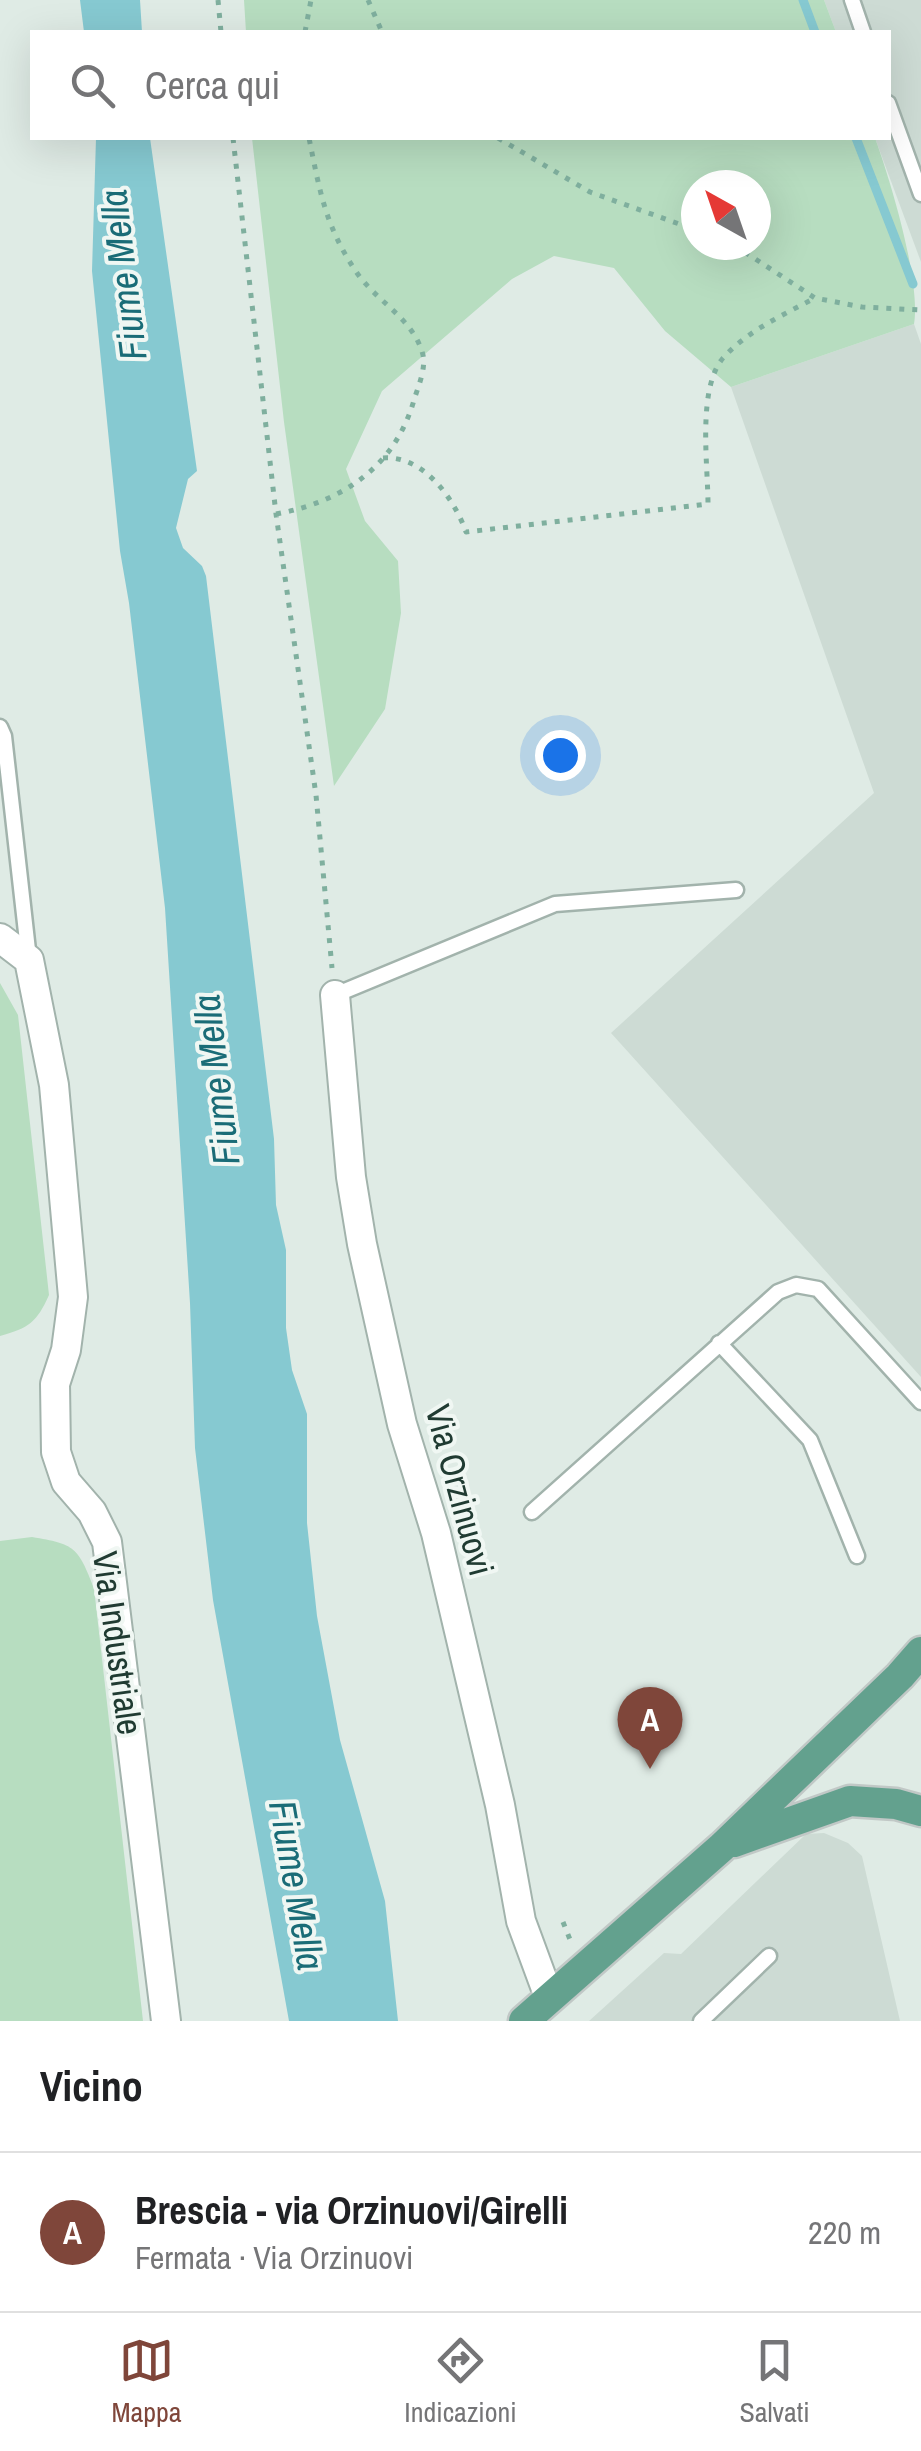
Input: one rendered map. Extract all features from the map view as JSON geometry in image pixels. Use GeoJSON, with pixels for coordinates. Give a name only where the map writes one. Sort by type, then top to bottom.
{"type":"FeatureCollection","features":[{"type":"Feature","properties":{"kind":"main road"},"geometry":{"type":"LineString","coordinates":[[524,2021],[722,1847],[910,1668],[921,1652]]}},
{"type":"Feature","properties":{"kind":"main road"},"geometry":{"type":"LineString","coordinates":[[722,1847],[850,1801],[896,1804],[921,1811]]}},
{"type":"Feature","properties":{"kind":"street"},"geometry":{"type":"LineString","coordinates":[[0,938],[29,960]]}},
{"type":"Feature","properties":{"kind":"street","name":"Via Industriale"},"geometry":{"type":"LineString","coordinates":[[29,960],[54,1086],[73,1297],[66,1350],[55,1384],[56,1452],[66,1482],[92,1512],[107,1542],[166,2021]]}},
{"type":"Feature","properties":{"kind":"street","name":"Via Orzinuovi"},"geometry":{"type":"LineString","coordinates":[[334,995],[351,1177],[362,1244],[402,1424],[436,1533],[495,1786],[521,1921],[549,1997]]}},
{"type":"Feature","properties":{"kind":"lane"},"geometry":{"type":"LineString","coordinates":[[852,0],[862,30]]}},
{"type":"Feature","properties":{"kind":"lane"},"geometry":{"type":"LineString","coordinates":[[891,111],[921,194]]}},
{"type":"Feature","properties":{"kind":"lane"},"geometry":{"type":"LineString","coordinates":[[0,727],[29,960]]}},
{"type":"Feature","properties":{"kind":"lane"},"geometry":{"type":"LineString","coordinates":[[334,995],[555,904],[736,890]]}},
{"type":"Feature","properties":{"kind":"lane"},"geometry":{"type":"LineString","coordinates":[[532,1512],[778,1292],[796,1285],[818,1289],[921,1402]]}},
{"type":"Feature","properties":{"kind":"lane"},"geometry":{"type":"LineString","coordinates":[[719,1344],[810,1440],[856,1556]]}},
{"type":"Feature","properties":{"kind":"lane"},"geometry":{"type":"LineString","coordinates":[[702,2021],[768,1956]]}},
{"type":"Feature","properties":{"kind":"path"},"geometry":{"type":"LineString","coordinates":[[218,0],[221,30]]}},
{"type":"Feature","properties":{"kind":"path"},"geometry":{"type":"LineString","coordinates":[[305,30],[311,0]]}},
{"type":"Feature","properties":{"kind":"path"},"geometry":{"type":"LineString","coordinates":[[368,0],[381,30]]}},
{"type":"Feature","properties":{"kind":"path"},"geometry":{"type":"LineString","coordinates":[[233,140],[276,514],[316,795],[334,995]]}},
{"type":"Feature","properties":{"kind":"path"},"geometry":{"type":"LineString","coordinates":[[276,514],[310,508],[338,496],[366,477],[394,447],[410,411],[424,360],[408,324],[381,301],[344,252],[324,212],[309,140]]}},
{"type":"Feature","properties":{"kind":"path"},"geometry":{"type":"LineString","coordinates":[[501,140],[590,192],[681,225]]}},
{"type":"Feature","properties":{"kind":"path"},"geometry":{"type":"LineString","coordinates":[[757,260],[815,298],[862,307],[921,310]]}},
{"type":"Feature","properties":{"kind":"path"},"geometry":{"type":"LineString","coordinates":[[384,458],[400,457],[418,467],[457,507],[466,532],[708,504],[709,393],[722,360],[766,324],[815,298]]}},
{"type":"Feature","properties":{"kind":"shaded area"},"geometry":{"type":"Polygon","coordinates":[[[824,0],[921,0],[921,262],[876,140],[891,140],[891,30],[835,30],[824,0]]]}},
{"type":"Feature","properties":{"kind":"shaded area"},"geometry":{"type":"Polygon","coordinates":[[[914,324],[921,344],[921,1377],[611,1033],[874,793],[731,387],[914,324]]]}},
{"type":"Feature","properties":{"kind":"shaded area"},"geometry":{"type":"Polygon","coordinates":[[[824,1833],[848,1843],[862,1856],[900,2021],[589,2021],[664,1953],[681,1954],[806,1834],[824,1833]]]}},
{"type":"Feature","properties":{"kind":"green space"},"geometry":{"type":"Polygon","coordinates":[[[244,0],[824,0],[835,30],[246,30],[244,0]]]}},
{"type":"Feature","properties":{"kind":"green space"},"geometry":{"type":"Polygon","coordinates":[[[252,140],[876,140],[909,258],[914,324],[731,387],[665,331],[614,268],[554,256],[512,279],[382,391],[346,469],[365,521],[398,561],[401,613],[385,709],[334,786],[284,422],[252,140]]]}},
{"type":"Feature","properties":{"kind":"green space"},"geometry":{"type":"Polygon","coordinates":[[[0,983],[18,1015],[49,1295],[31,1323],[0,1336],[0,983]]]}},
{"type":"Feature","properties":{"kind":"green space"},"geometry":{"type":"Polygon","coordinates":[[[32,1537],[58,1542],[73,1550],[94,1588],[143,2021],[0,2021],[0,1541],[32,1537]]]}},
{"type":"Feature","properties":{"kind":"water"},"geometry":{"type":"Polygon","coordinates":[[[80,0],[140,0],[142,30],[84,30],[80,0]]]}},
{"type":"Feature","properties":{"kind":"water","name":"Fiume Mella"},"geometry":{"type":"Polygon","coordinates":[[[96,140],[150,140],[197,471],[188,479],[176,528],[183,548],[202,566],[206,576],[274,1139],[276,1205],[286,1250],[286,1328],[292,1370],[307,1414],[307,1523],[317,1616],[340,1740],[385,1901],[398,2021],[289,2021],[213,1600],[195,1448],[190,1303],[165,908],[120,551],[92,271],[96,140]]]}},
{"type":"Feature","properties":{"kind":"waterway"},"geometry":{"type":"LineString","coordinates":[[803,0],[814,30]]}},
{"type":"Feature","properties":{"kind":"waterway"},"geometry":{"type":"LineString","coordinates":[[857,140],[913,284]]}},
{"type":"Feature","properties":{"kind":"place","name":"Brescia - via Orzinuovi/Girelli"},"geometry":{"type":"Point","coordinates":[650,1769]}}]}
